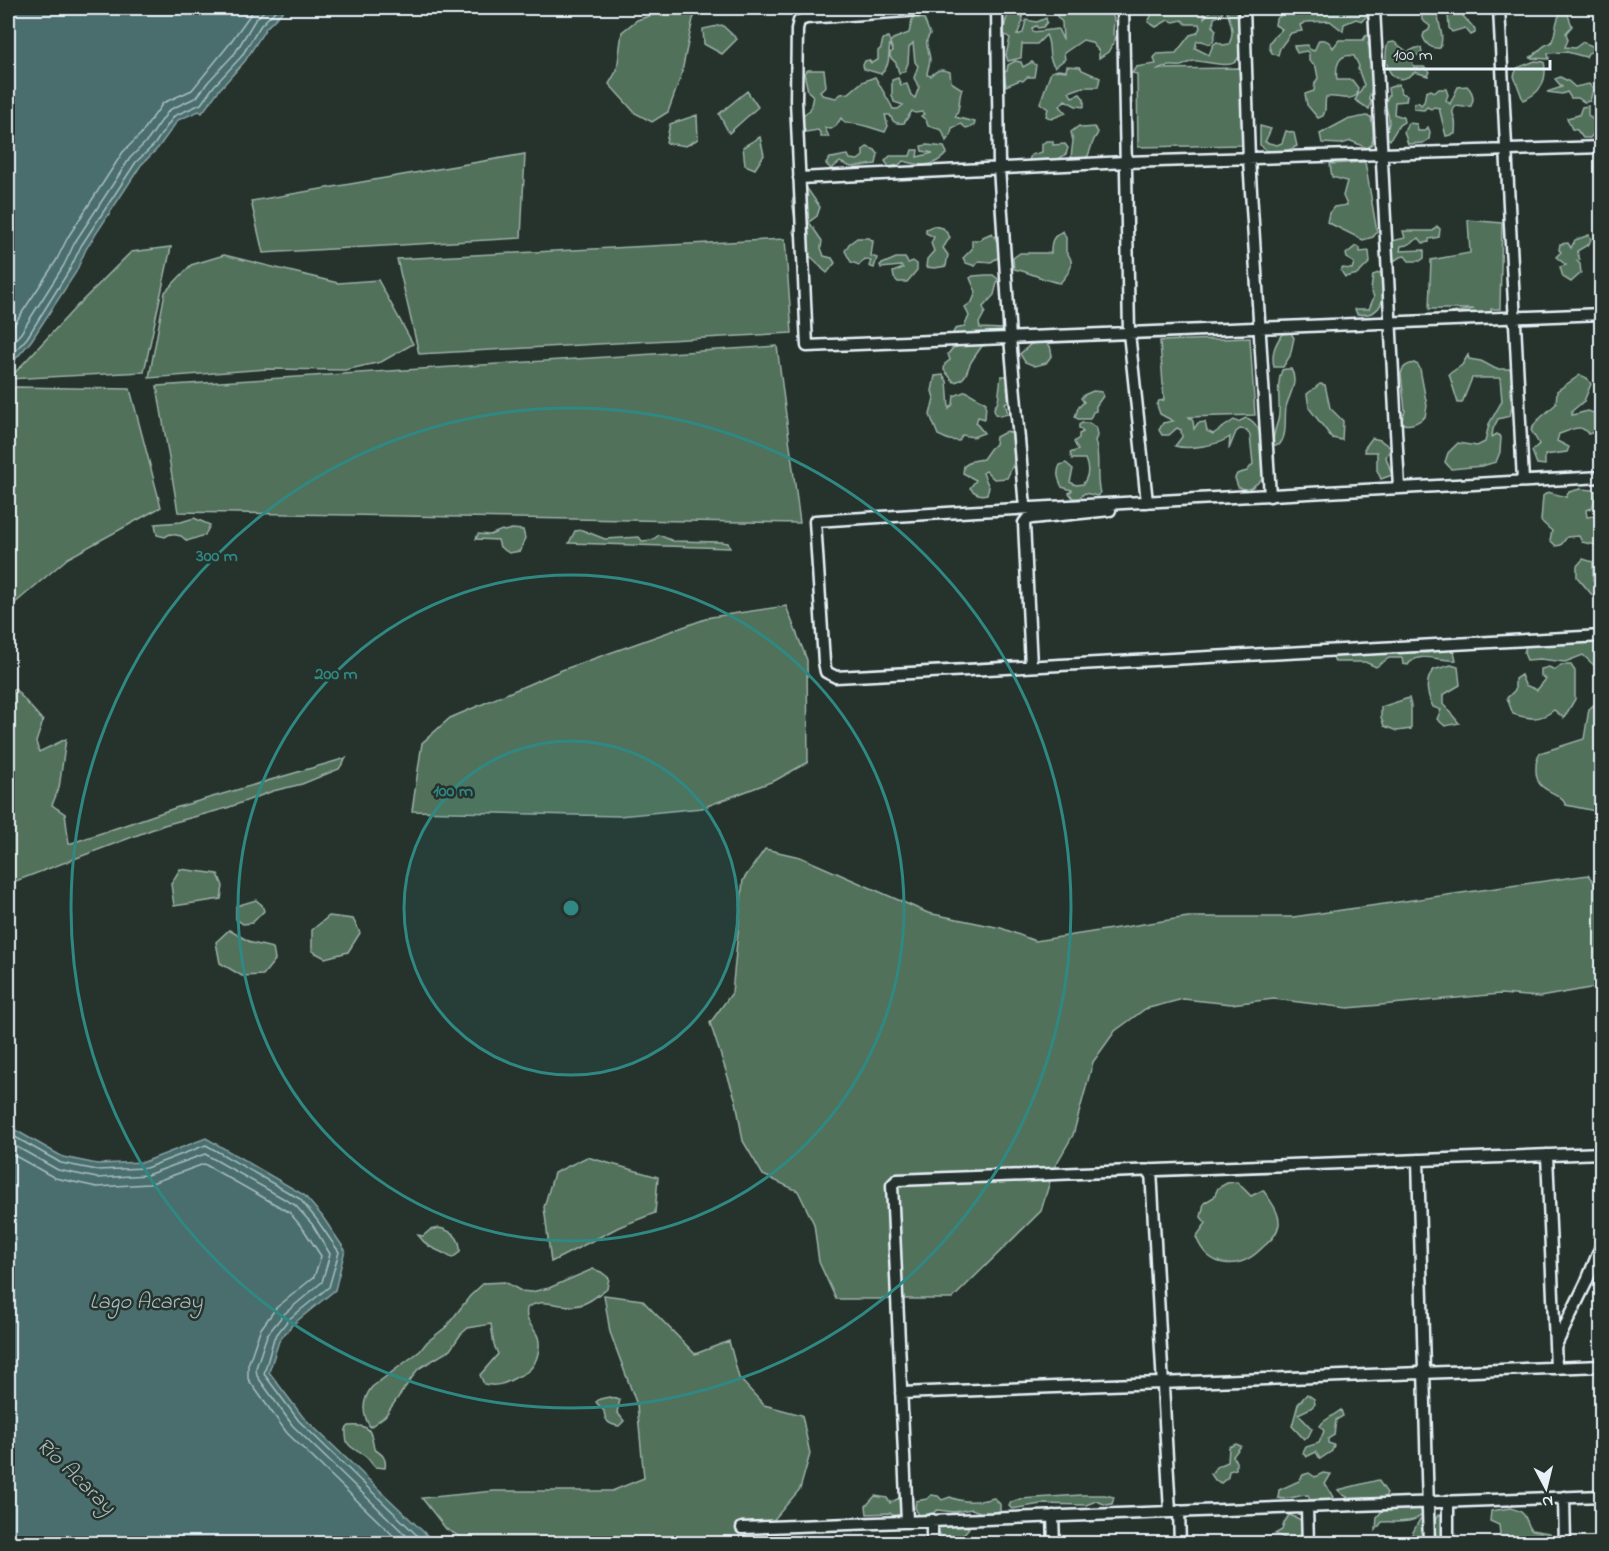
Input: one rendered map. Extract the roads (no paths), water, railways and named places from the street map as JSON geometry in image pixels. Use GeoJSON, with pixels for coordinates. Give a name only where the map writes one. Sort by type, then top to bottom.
{"type":"FeatureCollection","features":[{"type":"Feature","properties":{"kind":"street"},"geometry":{"type":"LineString","coordinates":[[950,8],[805,13],[799,21],[796,29],[799,178],[807,346],[1602,314]]}},
{"type":"Feature","properties":{"kind":"street"},"geometry":{"type":"LineString","coordinates":[[997,8],[999,167],[1010,338],[1025,507]]}},
{"type":"Feature","properties":{"kind":"street"},"geometry":{"type":"LineString","coordinates":[[1123,8],[1129,333],[1147,502]]}},
{"type":"Feature","properties":{"kind":"street"},"geometry":{"type":"LineString","coordinates":[[1244,8],[1258,328],[1270,496]]}},
{"type":"Feature","properties":{"kind":"street"},"geometry":{"type":"LineString","coordinates":[[1374,8],[1399,488]]}},
{"type":"Feature","properties":{"kind":"street"},"geometry":{"type":"LineString","coordinates":[[1499,8],[1523,481]]}},
{"type":"Feature","properties":{"kind":"street"},"geometry":{"type":"LineString","coordinates":[[799,178],[1126,162],[1602,147]]}},
{"type":"Feature","properties":{"kind":"street"},"geometry":{"type":"LineString","coordinates":[[1602,477],[1119,504],[1025,507],[815,521],[826,672],[836,677],[1602,636]]}},
{"type":"Feature","properties":{"kind":"street"},"geometry":{"type":"LineString","coordinates":[[1031,666],[1024,524],[1027,519],[1110,510],[1119,504]]}},
{"type":"Feature","properties":{"kind":"street"},"geometry":{"type":"LineString","coordinates":[[907,1521],[892,1185],[897,1180],[1602,1153]]}},
{"type":"Feature","properties":{"kind":"street"},"geometry":{"type":"LineString","coordinates":[[1547,1155],[1556,1368]]}},
{"type":"Feature","properties":{"kind":"street"},"geometry":{"type":"LineString","coordinates":[[1418,1160],[1429,1544]]}},
{"type":"Feature","properties":{"kind":"street"},"geometry":{"type":"LineString","coordinates":[[1151,1170],[1163,1383],[1180,1544]]}},
{"type":"Feature","properties":{"kind":"street"},"geometry":{"type":"LineString","coordinates":[[1555,1347],[1602,1244]]}},
{"type":"Feature","properties":{"kind":"street"},"geometry":{"type":"LineString","coordinates":[[900,1393],[1602,1366]]}},
{"type":"Feature","properties":{"kind":"street"},"geometry":{"type":"LineString","coordinates":[[742,1528],[1602,1496]]}},
{"type":"Feature","properties":{"kind":"street"},"geometry":{"type":"LineString","coordinates":[[1564,1497],[1565,1544]]}},
{"type":"Feature","properties":{"kind":"street"},"geometry":{"type":"LineString","coordinates":[[1448,1501],[1448,1544]]}},
{"type":"Feature","properties":{"kind":"street"},"geometry":{"type":"LineString","coordinates":[[1307,1507],[1308,1544]]}},
{"type":"Feature","properties":{"kind":"street"},"geometry":{"type":"LineString","coordinates":[[1053,1516],[1054,1544]]}},
{"type":"Feature","properties":{"kind":"street"},"geometry":{"type":"LineString","coordinates":[[932,1521],[932,1544]]}},
{"type":"Feature","properties":{"kind":"water"},"geometry":{"type":"Polygon","coordinates":[[[8,8],[286,8],[266,28],[245,61],[202,113],[199,111],[178,120],[158,148],[141,165],[86,249],[76,272],[31,341],[8,368],[8,8]]]}},
{"type":"Feature","properties":{"kind":"water","name":"Lago Acaray"},"geometry":{"type":"Polygon","coordinates":[[[8,1126],[63,1157],[97,1164],[144,1162],[206,1138],[304,1195],[322,1216],[345,1250],[335,1290],[292,1325],[279,1341],[269,1372],[303,1417],[435,1543],[8,1543],[8,1126]]]}},
{"type":"Feature","properties":{"kind":"water label","name":"Río Acaray"},"geometry":{"type":"Point","coordinates":[75,1477]}}]}
